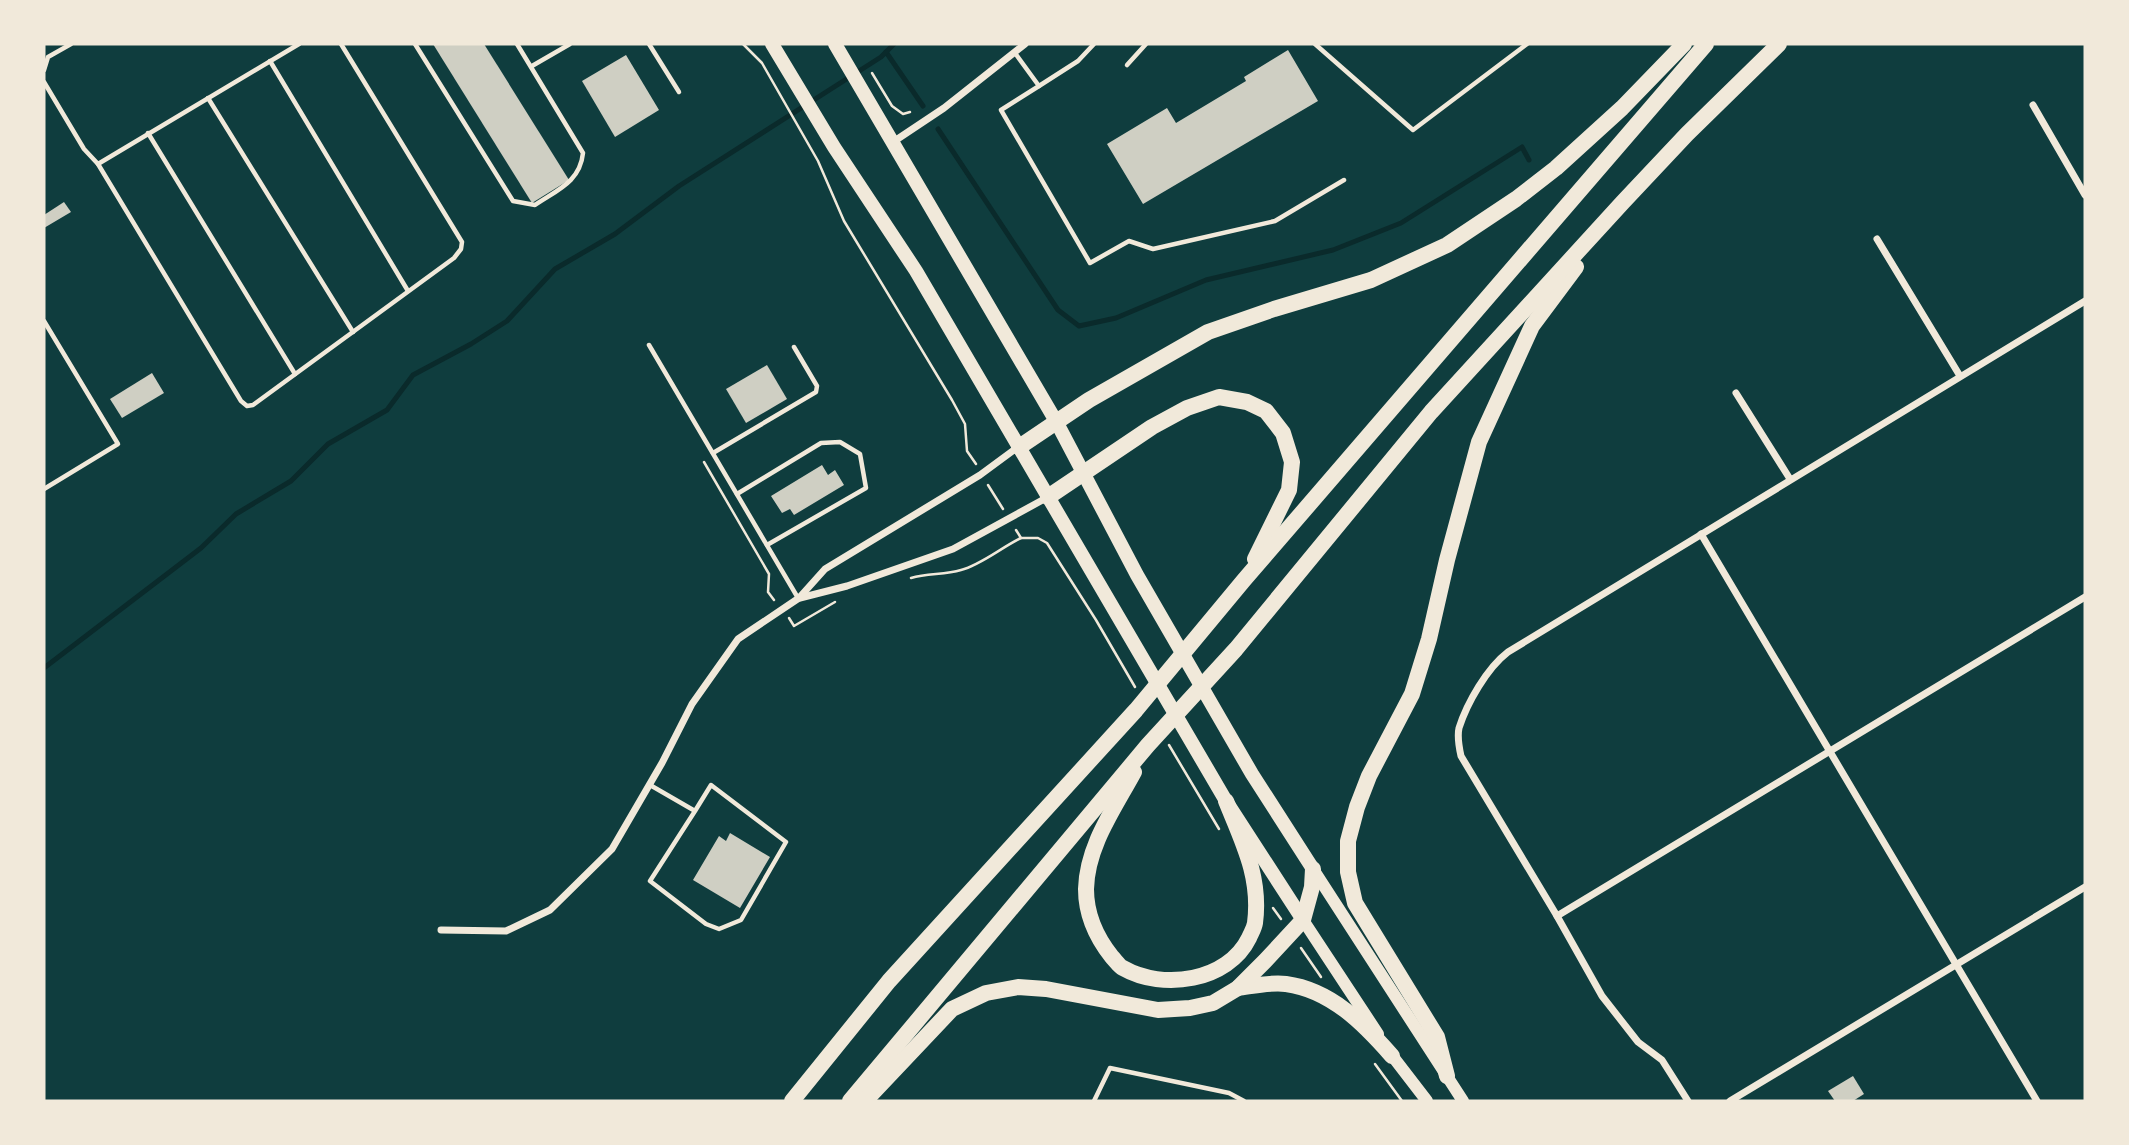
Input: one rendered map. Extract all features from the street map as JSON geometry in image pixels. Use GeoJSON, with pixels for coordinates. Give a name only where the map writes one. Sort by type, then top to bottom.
{"type":"FeatureCollection","features":[{"type":"Feature","properties":{"kind":"highway"},"geometry":{"type":"LineString","coordinates":[[1019,447],[1119,382],[1208,332],[1371,279],[1447,245],[1556,169],[1622,108],[1684,44]]}},
{"type":"Feature","properties":{"kind":"highway"},"geometry":{"type":"LineString","coordinates":[[792,1101],[889,981],[1136,710],[1244,580],[1706,44]]}},
{"type":"Feature","properties":{"kind":"highway"},"geometry":{"type":"LineString","coordinates":[[850,1101],[1148,745],[1236,649],[1431,412],[1687,134],[1779,44]]}},
{"type":"Feature","properties":{"kind":"highway"},"geometry":{"type":"LineString","coordinates":[[1447,1076],[1437,1037],[1355,903],[1348,872],[1348,841],[1368,776],[1412,694],[1429,639],[1479,442],[1532,326],[1623,202]]}},
{"type":"Feature","properties":{"kind":"highway"},"geometry":{"type":"LineString","coordinates":[[1048,497],[1152,427],[1187,408],[1219,397],[1247,401],[1266,411],[1283,433],[1292,462],[1289,490],[1244,580]]}},
{"type":"Feature","properties":{"kind":"highway"},"geometry":{"type":"LineString","coordinates":[[1148,745],[1095,844],[1086,889],[1090,922],[1102,944],[1121,968],[1172,980],[1209,974],[1227,965],[1244,948],[1255,926],[1256,902],[1252,865],[1226,801]]}},
{"type":"Feature","properties":{"kind":"highway"},"geometry":{"type":"LineString","coordinates":[[865,1101],[952,1009],[986,993],[1018,987],[1046,989],[1157,1010],[1191,1008],[1213,1003],[1238,988],[1303,920],[1312,887],[1313,869]]}},
{"type":"Feature","properties":{"kind":"highway"},"geometry":{"type":"LineString","coordinates":[[1238,988],[1286,984],[1320,994],[1366,1026],[1392,1056]]}},
{"type":"Feature","properties":{"kind":"main road"},"geometry":{"type":"LineString","coordinates":[[772,44],[832,144],[916,271],[1226,801],[1392,1056],[1427,1101]]}},
{"type":"Feature","properties":{"kind":"main road"},"geometry":{"type":"LineString","coordinates":[[835,44],[1057,423],[1137,575],[1252,774],[1463,1101]]}},
{"type":"Feature","properties":{"kind":"street"},"geometry":{"type":"LineString","coordinates":[[892,143],[944,108],[1025,44]]}},
{"type":"Feature","properties":{"kind":"street"},"geometry":{"type":"LineString","coordinates":[[2033,105],[2085,195]]}},
{"type":"Feature","properties":{"kind":"street"},"geometry":{"type":"LineString","coordinates":[[1877,239],[1960,376]]}},
{"type":"Feature","properties":{"kind":"street"},"geometry":{"type":"LineString","coordinates":[[1688,1101],[1662,1060],[1638,1042],[1602,996],[1558,916],[1461,756],[1459,729],[1476,691],[1497,660],[2085,301]]}},
{"type":"Feature","properties":{"kind":"street"},"geometry":{"type":"LineString","coordinates":[[1736,393],[1790,479]]}},
{"type":"Feature","properties":{"kind":"street"},"geometry":{"type":"LineString","coordinates":[[441,930],[506,931],[550,910],[612,849],[692,704],[738,639],[799,598],[825,569],[982,474],[1019,447]]}},
{"type":"Feature","properties":{"kind":"street"},"geometry":{"type":"LineString","coordinates":[[799,598],[847,586],[953,549],[1048,497]]}},
{"type":"Feature","properties":{"kind":"street"},"geometry":{"type":"LineString","coordinates":[[1701,534],[2037,1101]]}},
{"type":"Feature","properties":{"kind":"street"},"geometry":{"type":"LineString","coordinates":[[1558,916],[2085,597]]}},
{"type":"Feature","properties":{"kind":"street"},"geometry":{"type":"LineString","coordinates":[[1730,1101],[2085,887]]}},
{"type":"Feature","properties":{"kind":"lane"},"geometry":{"type":"LineString","coordinates":[[44,70],[48,57],[71,44]]}},
{"type":"Feature","properties":{"kind":"lane"},"geometry":{"type":"LineString","coordinates":[[98,164],[299,44]]}},
{"type":"Feature","properties":{"kind":"lane"},"geometry":{"type":"LineString","coordinates":[[44,82],[84,149],[98,164],[241,401],[247,406],[253,405],[454,258],[461,249],[462,242],[341,44]]}},
{"type":"Feature","properties":{"kind":"lane"},"geometry":{"type":"LineString","coordinates":[[415,44],[513,201],[535,205],[572,180],[582,165],[583,153],[517,44]]}},
{"type":"Feature","properties":{"kind":"lane"},"geometry":{"type":"LineString","coordinates":[[531,66],[570,44]]}},
{"type":"Feature","properties":{"kind":"lane"},"geometry":{"type":"LineString","coordinates":[[649,44],[679,92]]}},
{"type":"Feature","properties":{"kind":"lane"},"geometry":{"type":"LineString","coordinates":[[1094,44],[1078,61],[1001,110],[1090,263],[1129,241],[1153,249],[1275,221],[1344,180]]}},
{"type":"Feature","properties":{"kind":"lane"},"geometry":{"type":"LineString","coordinates":[[1127,65],[1146,44]]}},
{"type":"Feature","properties":{"kind":"lane"},"geometry":{"type":"LineString","coordinates":[[1315,44],[1413,130],[1527,44]]}},
{"type":"Feature","properties":{"kind":"lane"},"geometry":{"type":"LineString","coordinates":[[1015,52],[1039,86]]}},
{"type":"Feature","properties":{"kind":"lane"},"geometry":{"type":"LineString","coordinates":[[270,61],[408,291]]}},
{"type":"Feature","properties":{"kind":"lane"},"geometry":{"type":"LineString","coordinates":[[208,98],[353,332]]}},
{"type":"Feature","properties":{"kind":"lane"},"geometry":{"type":"LineString","coordinates":[[148,133],[295,374]]}},
{"type":"Feature","properties":{"kind":"lane"},"geometry":{"type":"LineString","coordinates":[[44,321],[118,444],[44,489]]}},
{"type":"Feature","properties":{"kind":"lane"},"geometry":{"type":"LineString","coordinates":[[649,345],[799,598]]}},
{"type":"Feature","properties":{"kind":"lane"},"geometry":{"type":"LineString","coordinates":[[713,453],[816,392],[817,386],[794,347]]}},
{"type":"Feature","properties":{"kind":"lane"},"geometry":{"type":"LineString","coordinates":[[737,494],[821,443],[840,442],[860,454],[866,488],[767,545]]}},
{"type":"Feature","properties":{"kind":"lane"},"geometry":{"type":"LineString","coordinates":[[649,785],[695,811]]}},
{"type":"Feature","properties":{"kind":"lane"},"geometry":{"type":"LineString","coordinates":[[711,785],[786,842],[741,920],[719,929],[706,924],[650,881],[695,811],[711,785]]}},
{"type":"Feature","properties":{"kind":"lane"},"geometry":{"type":"LineString","coordinates":[[1094,1101],[1110,1068],[1229,1093],[1244,1101]]}},
{"type":"Feature","properties":{"kind":"path"},"geometry":{"type":"LineString","coordinates":[[744,44],[762,64],[818,161],[844,221],[952,400],[965,425],[967,452],[1021,538],[1038,538],[1047,544],[1096,620]]}},
{"type":"Feature","properties":{"kind":"path"},"geometry":{"type":"LineString","coordinates":[[892,106],[903,114],[910,112]]}},
{"type":"Feature","properties":{"kind":"path"},"geometry":{"type":"LineString","coordinates":[[1208,811],[1221,833]]}},
{"type":"Feature","properties":{"kind":"path"},"geometry":{"type":"LineString","coordinates":[[1256,902],[1272,906],[1326,983],[1320,994]]}},
{"type":"Feature","properties":{"kind":"path"},"geometry":{"type":"LineString","coordinates":[[1370,1056],[1402,1101]]}},
{"type":"Feature","properties":{"kind":"building"},"geometry":{"type":"Polygon","coordinates":[[[433,44],[484,44],[569,180],[532,203],[433,44]]]}},
{"type":"Feature","properties":{"kind":"building"},"geometry":{"type":"Polygon","coordinates":[[[1288,50],[1318,101],[1143,204],[1107,144],[1167,108],[1176,123],[1246,81],[1244,77],[1288,50]]]}},
{"type":"Feature","properties":{"kind":"building"},"geometry":{"type":"Polygon","coordinates":[[[626,55],[659,110],[615,137],[582,81],[626,55]]]}},
{"type":"Feature","properties":{"kind":"building"},"geometry":{"type":"Polygon","coordinates":[[[64,202],[71,212],[44,228],[44,215],[64,202]]]}},
{"type":"Feature","properties":{"kind":"building"},"geometry":{"type":"Polygon","coordinates":[[[767,365],[787,399],[746,423],[726,389],[767,365]]]}},
{"type":"Feature","properties":{"kind":"building"},"geometry":{"type":"Polygon","coordinates":[[[152,373],[164,393],[122,418],[110,399],[152,373]]]}},
{"type":"Feature","properties":{"kind":"building"},"geometry":{"type":"Polygon","coordinates":[[[822,465],[828,475],[835,470],[844,485],[794,515],[790,509],[782,513],[771,496],[822,465]]]}},
{"type":"Feature","properties":{"kind":"building"},"geometry":{"type":"Polygon","coordinates":[[[730,833],[770,857],[740,908],[693,880],[719,836],[726,841],[730,833]]]}},
{"type":"Feature","properties":{"kind":"building"},"geometry":{"type":"Polygon","coordinates":[[[1853,1076],[1864,1094],[1853,1101],[1835,1101],[1828,1091],[1853,1076]]]}},
{"type":"Feature","properties":{"kind":"waterway"},"geometry":{"type":"LineString","coordinates":[[44,668],[201,548],[236,514],[291,481],[328,444],[387,410],[413,375],[507,321],[555,269],[615,234],[679,186],[881,57],[894,44]]}},
{"type":"Feature","properties":{"kind":"waterway"},"geometry":{"type":"LineString","coordinates":[[886,52],[923,106]]}},
{"type":"Feature","properties":{"kind":"waterway"},"geometry":{"type":"LineString","coordinates":[[938,129],[1058,310],[1079,326],[1116,318],[1206,280],[1333,250],[1401,223],[1522,147],[1529,160]]}}]}
